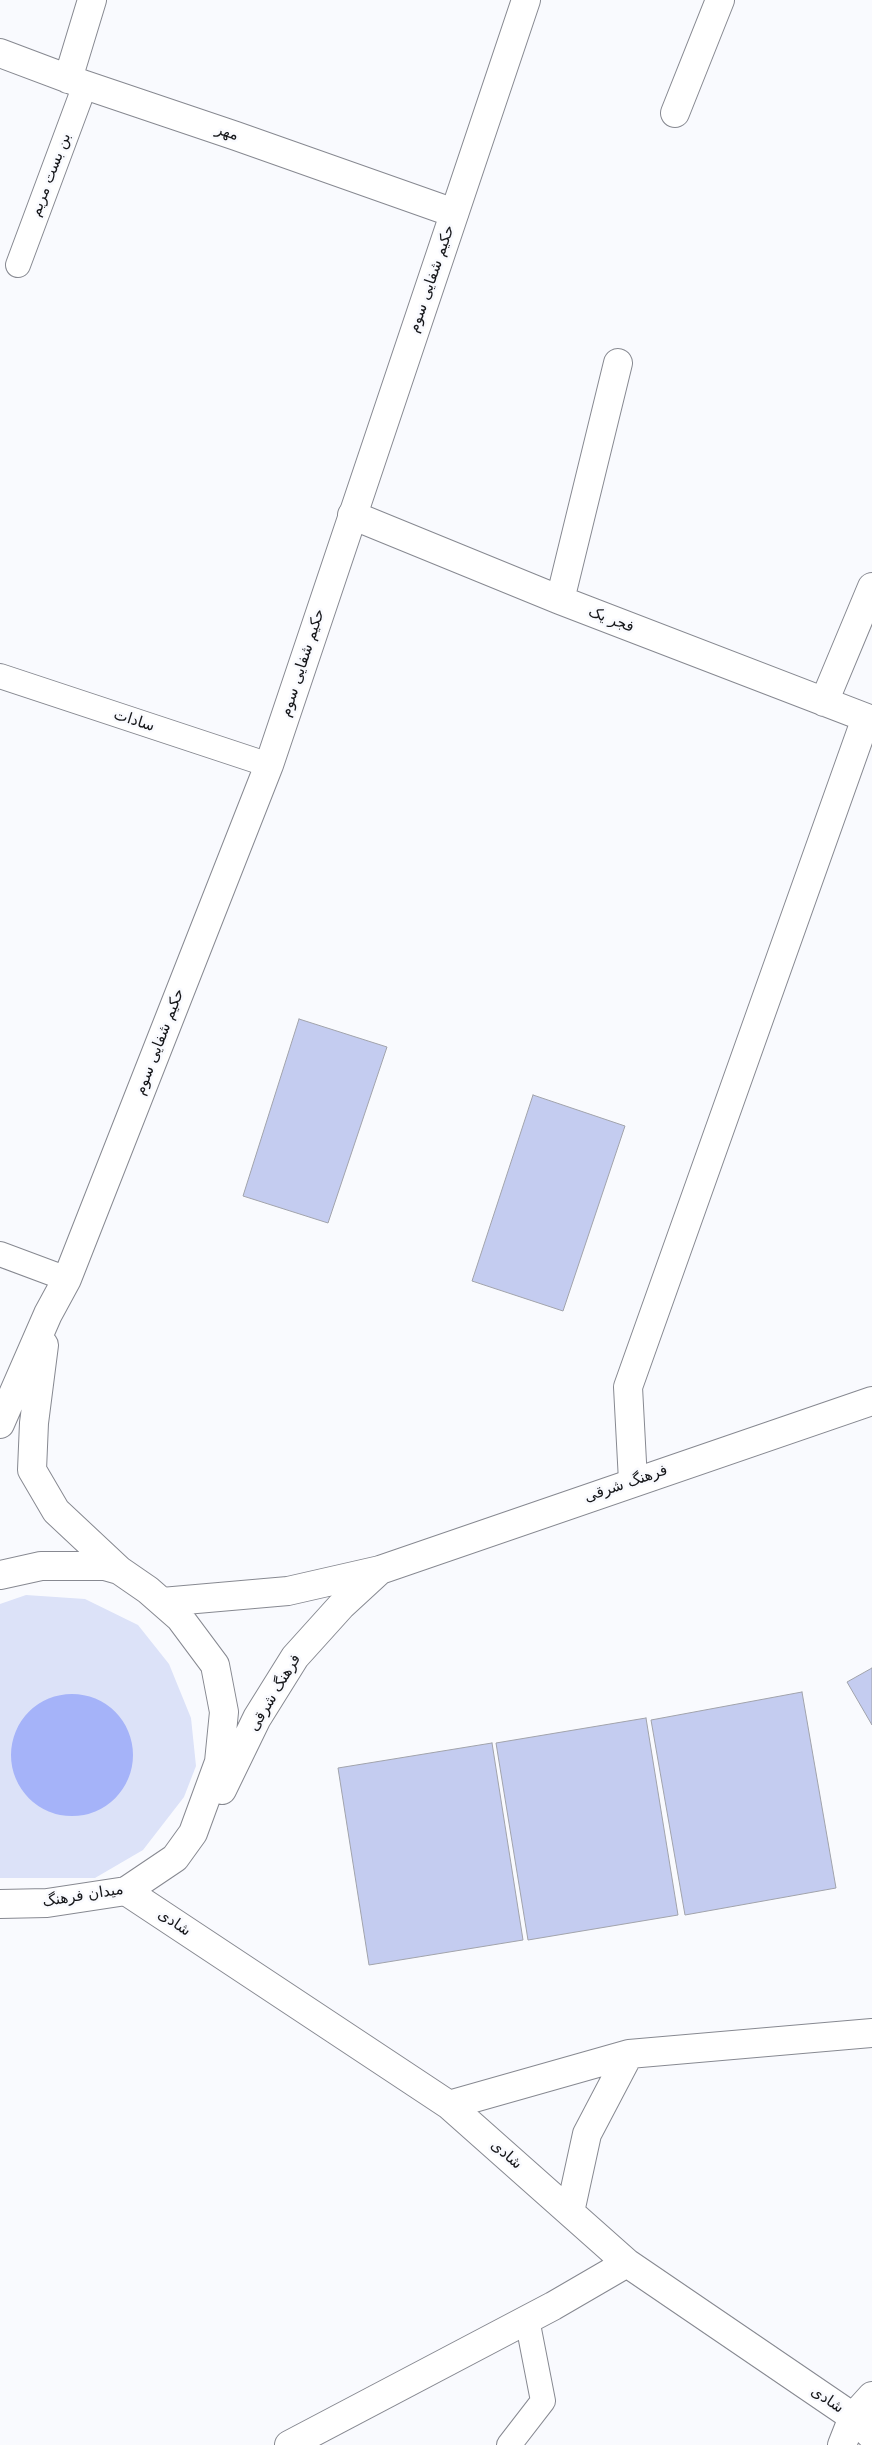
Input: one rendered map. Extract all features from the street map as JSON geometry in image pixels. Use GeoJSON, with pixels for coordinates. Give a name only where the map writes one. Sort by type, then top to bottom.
{"type":"FeatureCollection","features":[{"type":"Feature","properties":{"kind":"street"},"geometry":{"type":"LineString","coordinates":[[76,82],[92,0]]}},
{"type":"Feature","properties":{"kind":"street","name":"حکیم شفایی سوم"},"geometry":{"type":"LineString","coordinates":[[0,1424],[48,1314],[67,1280],[269,765],[526,0]]}},
{"type":"Feature","properties":{"kind":"street"},"geometry":{"type":"LineString","coordinates":[[675,113],[720,0]]}},
{"type":"Feature","properties":{"kind":"street","name":"مهر"},"geometry":{"type":"LineString","coordinates":[[0,53],[76,82],[283,152],[454,214]]}},
{"type":"Feature","properties":{"kind":"street"},"geometry":{"type":"LineString","coordinates":[[560,600],[618,363]]}},
{"type":"Feature","properties":{"kind":"street","name":"فجر یک"},"geometry":{"type":"LineString","coordinates":[[352,515],[560,600],[869,719]]}},
{"type":"Feature","properties":{"kind":"street"},"geometry":{"type":"LineString","coordinates":[[824,702],[872,587]]}},
{"type":"Feature","properties":{"kind":"street"},"geometry":{"type":"LineString","coordinates":[[633,1481],[628,1387],[869,719]]}},
{"type":"Feature","properties":{"kind":"street"},"geometry":{"type":"LineString","coordinates":[[48,1314],[34,1423],[32,1470],[56,1511],[119,1570]]}},
{"type":"Feature","properties":{"kind":"street","name":"فرهنگ شرقی"},"geometry":{"type":"LineString","coordinates":[[162,1602],[288,1591],[380,1570],[633,1481],[872,1402]]}},
{"type":"Feature","properties":{"kind":"street","name":"میدان فرهنگ"},"geometry":{"type":"LineString","coordinates":[[0,1575],[41,1566],[105,1566],[119,1570],[180,1618],[215,1664],[224,1712],[218,1762],[193,1833],[175,1858],[126,1891],[47,1903],[0,1904]]}},
{"type":"Feature","properties":{"kind":"street","name":"فرهنگ شرقی"},"geometry":{"type":"LineString","coordinates":[[193,1833],[220,1795],[257,1718],[295,1657],[341,1606],[380,1570]]}},
{"type":"Feature","properties":{"kind":"street","name":"شادی"},"geometry":{"type":"LineString","coordinates":[[126,1891],[449,2105],[627,2263],[853,2417],[872,2436]]}},
{"type":"Feature","properties":{"kind":"street"},"geometry":{"type":"LineString","coordinates":[[449,2105],[629,2054],[872,2033]]}},
{"type":"Feature","properties":{"kind":"street"},"geometry":{"type":"LineString","coordinates":[[570,2212],[587,2134],[629,2054]]}},
{"type":"Feature","properties":{"kind":"street"},"geometry":{"type":"LineString","coordinates":[[289,2445],[527,2319],[627,2263]]}},
{"type":"Feature","properties":{"kind":"street"},"geometry":{"type":"LineString","coordinates":[[842,2445],[853,2417],[872,2396]]}},
{"type":"Feature","properties":{"kind":"lane","name":"بن بست مریم"},"geometry":{"type":"LineString","coordinates":[[18,265],[76,82]]}},
{"type":"Feature","properties":{"kind":"lane","name":"سادات"},"geometry":{"type":"LineString","coordinates":[[0,676],[269,765]]}},
{"type":"Feature","properties":{"kind":"lane"},"geometry":{"type":"LineString","coordinates":[[0,1254],[67,1280]]}},
{"type":"Feature","properties":{"kind":"lane"},"geometry":{"type":"LineString","coordinates":[[509,2445],[543,2401],[527,2319]]}},
{"type":"Feature","properties":{"kind":"shaded area"},"geometry":{"type":"Polygon","coordinates":[[[26,1595],[85,1599],[138,1625],[169,1664],[191,1718],[196,1766],[184,1797],[143,1850],[95,1878],[0,1878],[0,1604],[26,1595]]]}},
{"type":"Feature","properties":{"kind":"water"},"geometry":{"type":"Polygon","coordinates":[[[72,1694],[95,1699],[115,1712],[128,1732],[133,1755],[128,1778],[115,1798],[95,1811],[72,1816],[49,1811],[29,1798],[16,1778],[11,1755],[16,1732],[29,1712],[49,1699],[72,1694]]]}},
{"type":"Feature","properties":{"kind":"building"},"geometry":{"type":"Polygon","coordinates":[[[299,1019],[387,1047],[328,1223],[243,1196],[299,1019]]]}},
{"type":"Feature","properties":{"kind":"building"},"geometry":{"type":"Polygon","coordinates":[[[533,1095],[625,1126],[563,1311],[472,1281],[533,1095]]]}},
{"type":"Feature","properties":{"kind":"building"},"geometry":{"type":"Polygon","coordinates":[[[872,1668],[872,1725],[847,1682],[872,1668]]]}},
{"type":"Feature","properties":{"kind":"building"},"geometry":{"type":"Polygon","coordinates":[[[802,1692],[836,1888],[685,1915],[651,1720],[802,1692]]]}},
{"type":"Feature","properties":{"kind":"building"},"geometry":{"type":"Polygon","coordinates":[[[646,1718],[678,1915],[528,1940],[496,1743],[646,1718]]]}},
{"type":"Feature","properties":{"kind":"building"},"geometry":{"type":"Polygon","coordinates":[[[492,1743],[523,1940],[369,1965],[338,1768],[492,1743]]]}}]}
